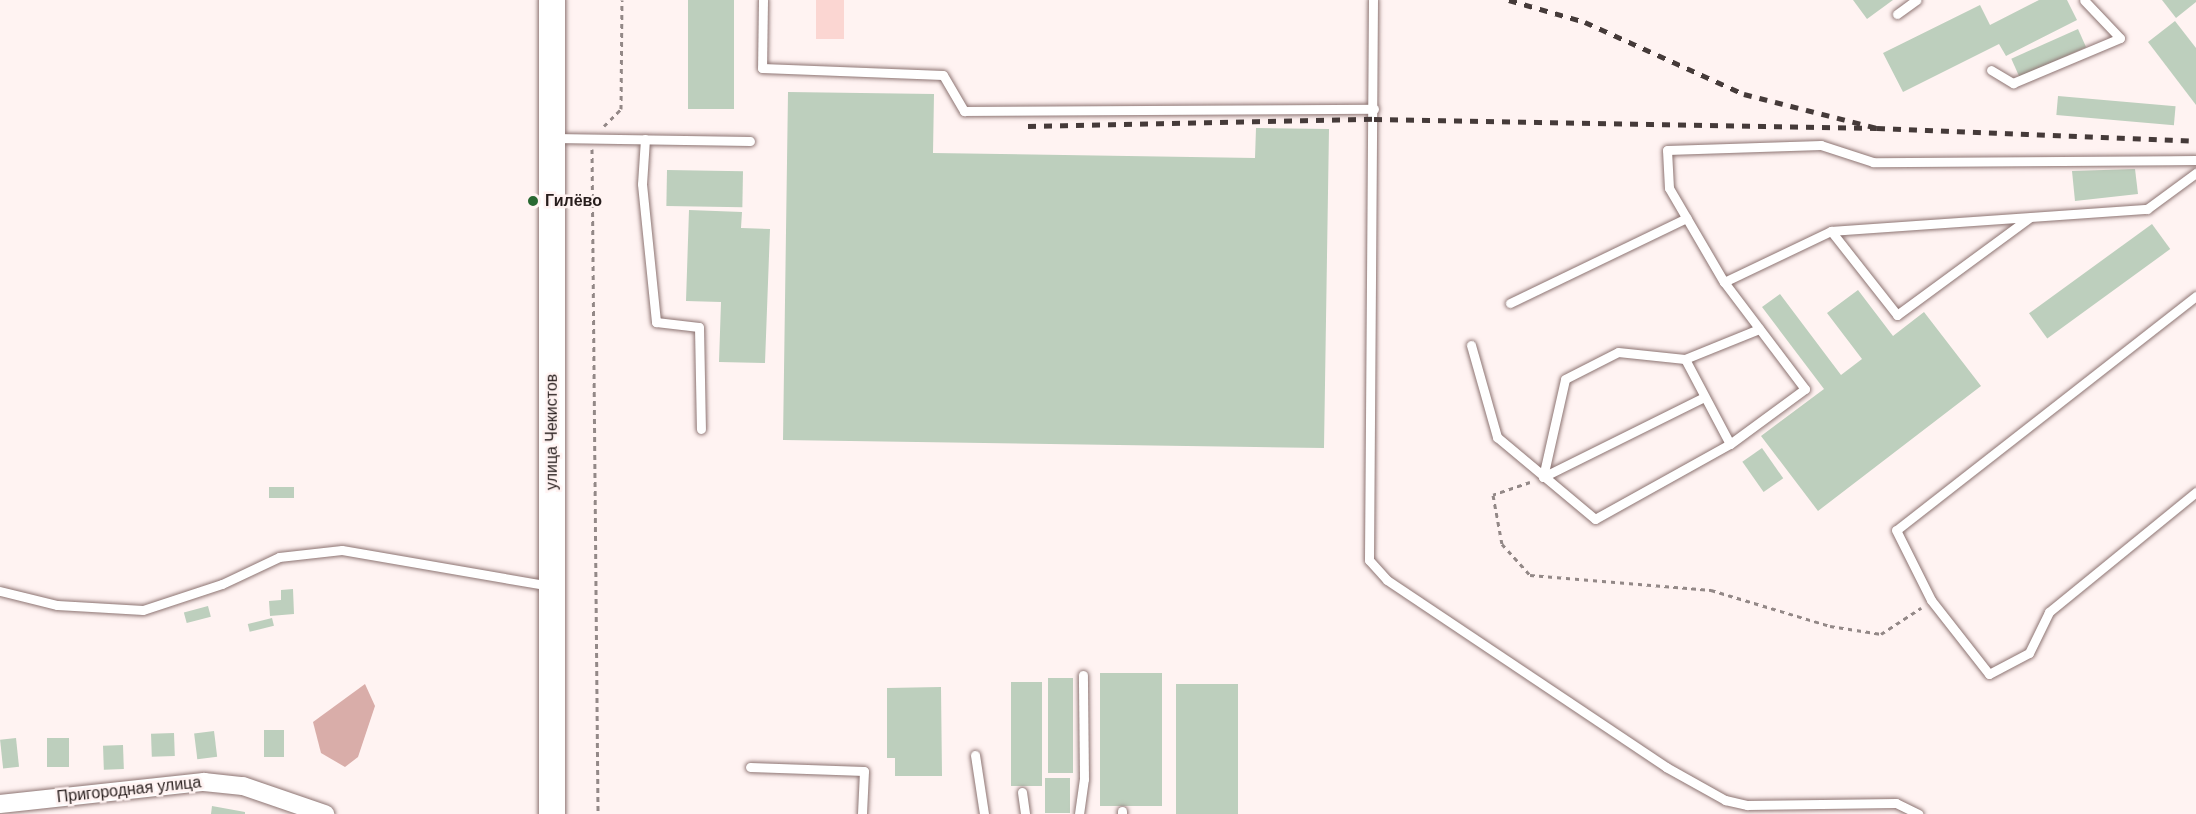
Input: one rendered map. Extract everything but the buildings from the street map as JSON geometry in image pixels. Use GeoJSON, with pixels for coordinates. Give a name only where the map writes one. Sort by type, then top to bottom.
{"type":"FeatureCollection","features":[{"type":"Feature","properties":{"kind":"main road"},"geometry":{"type":"LineString","coordinates":[[542,0],[552,50]]}},
{"type":"Feature","properties":{"kind":"main road"},"geometry":{"type":"LineString","coordinates":[[552,0],[552,50]]}},
{"type":"Feature","properties":{"kind":"main road","name":"улица Чекистов"},"geometry":{"type":"LineString","coordinates":[[552,50],[552,814]]}},
{"type":"Feature","properties":{"kind":"street","name":"Пригородная улица"},"geometry":{"type":"LineString","coordinates":[[0,804],[204,782],[255,789],[325,814]]}},
{"type":"Feature","properties":{"kind":"lane"},"geometry":{"type":"LineString","coordinates":[[763,0],[762,68],[943,75],[964,111],[1374,109]]}},
{"type":"Feature","properties":{"kind":"lane"},"geometry":{"type":"LineString","coordinates":[[1373,0],[1369,560],[1386,580],[1698,787],[1747,805],[1872,801],[1896,803],[1919,814]]}},
{"type":"Feature","properties":{"kind":"lane"},"geometry":{"type":"LineString","coordinates":[[1897,14],[1916,0]]}},
{"type":"Feature","properties":{"kind":"lane"},"geometry":{"type":"LineString","coordinates":[[1991,70],[2013,83],[2120,38],[2084,0]]}},
{"type":"Feature","properties":{"kind":"lane"},"geometry":{"type":"LineString","coordinates":[[552,138],[750,141]]}},
{"type":"Feature","properties":{"kind":"lane"},"geometry":{"type":"LineString","coordinates":[[645,139],[642,184],[656,322],[699,327],[701,429]]}},
{"type":"Feature","properties":{"kind":"lane"},"geometry":{"type":"LineString","coordinates":[[1471,345],[1497,437],[1595,519],[1730,444],[1805,389],[1724,282],[1669,188],[1667,150],[1821,145],[1873,162],[2196,160]]}},
{"type":"Feature","properties":{"kind":"lane"},"geometry":{"type":"LineString","coordinates":[[1724,282],[1831,231],[2147,209],[2196,173]]}},
{"type":"Feature","properties":{"kind":"lane"},"geometry":{"type":"LineString","coordinates":[[1831,231],[1897,315],[2030,217]]}},
{"type":"Feature","properties":{"kind":"lane"},"geometry":{"type":"LineString","coordinates":[[1510,303],[1687,218]]}},
{"type":"Feature","properties":{"kind":"lane"},"geometry":{"type":"LineString","coordinates":[[2196,297],[1896,530],[1931,600],[1989,674],[2029,653],[2049,612],[2196,492]]}},
{"type":"Feature","properties":{"kind":"lane"},"geometry":{"type":"LineString","coordinates":[[1543,477],[1565,379],[1617,352],[1686,358],[1759,329]]}},
{"type":"Feature","properties":{"kind":"lane"},"geometry":{"type":"LineString","coordinates":[[1686,358],[1730,444]]}},
{"type":"Feature","properties":{"kind":"lane"},"geometry":{"type":"LineString","coordinates":[[1543,477],[1704,397]]}},
{"type":"Feature","properties":{"kind":"lane"},"geometry":{"type":"LineString","coordinates":[[0,591],[57,605],[143,610],[222,584],[279,557],[342,550],[552,587]]}},
{"type":"Feature","properties":{"kind":"lane"},"geometry":{"type":"LineString","coordinates":[[1079,814],[1084,779],[1083,675]]}},
{"type":"Feature","properties":{"kind":"lane"},"geometry":{"type":"LineString","coordinates":[[975,755],[984,814]]}},
{"type":"Feature","properties":{"kind":"lane"},"geometry":{"type":"LineString","coordinates":[[750,767],[864,771],[862,814]]}},
{"type":"Feature","properties":{"kind":"lane"},"geometry":{"type":"LineString","coordinates":[[1022,792],[1025,814]]}},
{"type":"Feature","properties":{"kind":"path"},"geometry":{"type":"LineString","coordinates":[[598,814],[592,138],[621,109],[622,0]]}},
{"type":"Feature","properties":{"kind":"path"},"geometry":{"type":"LineString","coordinates":[[1543,477],[1493,495],[1502,544],[1530,575],[1711,590],[1830,626],[1881,634],[1931,600]]}},
{"type":"Feature","properties":{"kind":"shaded area"},"geometry":{"type":"Polygon","coordinates":[[[816,0],[844,0],[844,39],[816,39],[816,0]]]}},
{"type":"Feature","properties":{"kind":"shaded area"},"geometry":{"type":"Polygon","coordinates":[[[365,684],[375,706],[358,757],[345,767],[321,753],[313,722],[365,684]]]}},
{"type":"Feature","properties":{"kind":"railway"},"geometry":{"type":"LineString","coordinates":[[1509,0],[1585,22],[1744,94],[1877,128],[2196,141]]}},
{"type":"Feature","properties":{"kind":"railway"},"geometry":{"type":"LineString","coordinates":[[1028,126],[1374,119],[1877,128]]}},
{"type":"Feature","properties":{"kind":"place","name":"Гилёво"},"geometry":{"type":"Point","coordinates":[533,201]}}]}
